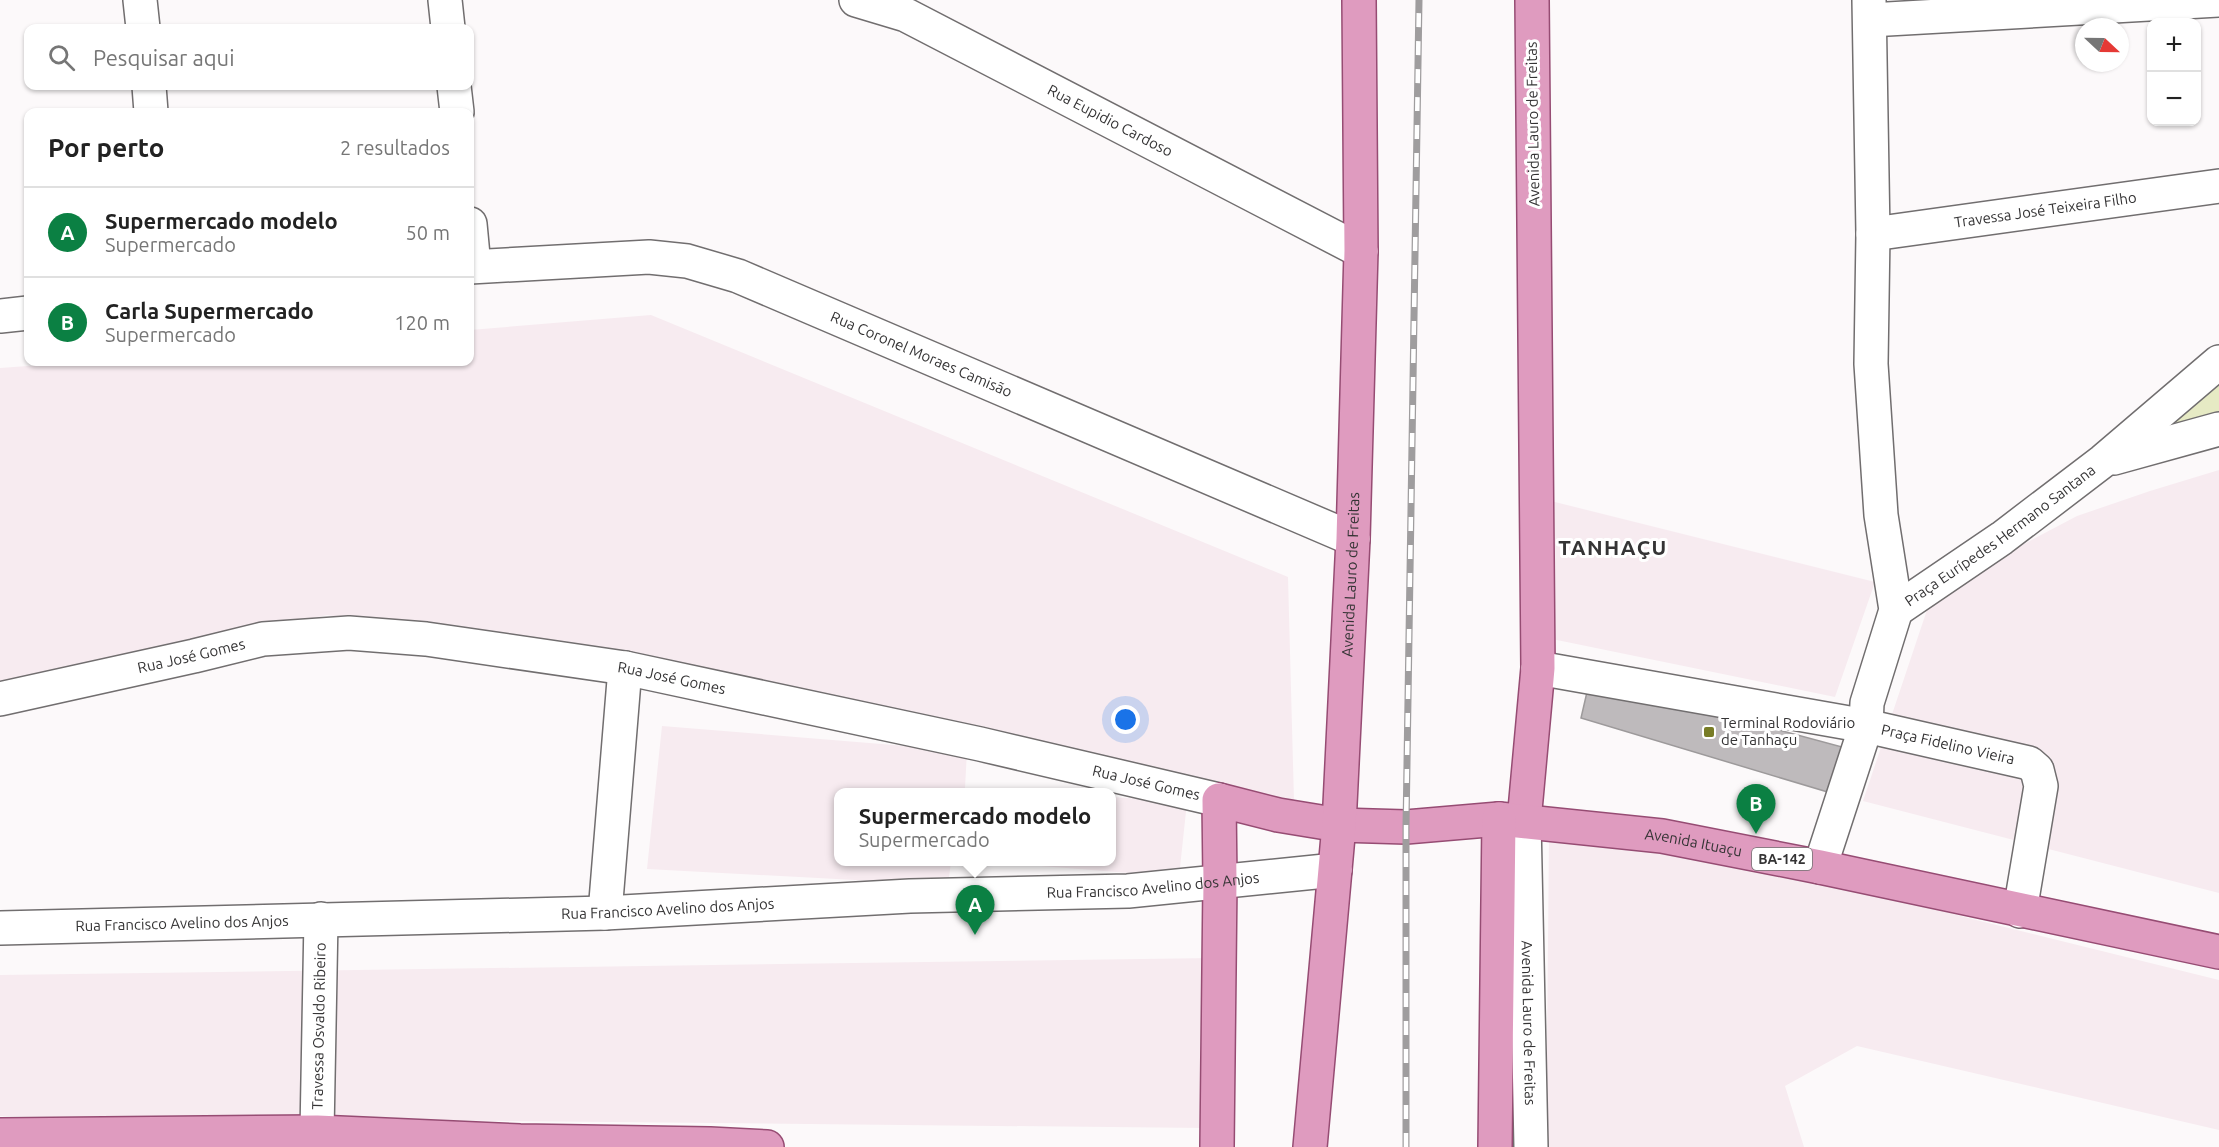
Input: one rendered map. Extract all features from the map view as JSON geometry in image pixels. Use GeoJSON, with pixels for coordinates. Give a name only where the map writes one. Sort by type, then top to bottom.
{"type":"FeatureCollection","features":[{"type":"Feature","properties":{"kind":"main road","name":"Avenida Lauro de Freitas"},"geometry":{"type":"LineString","coordinates":[[1310,1147],[1339,825],[1353,540],[1361,250],[1359,0]]}},
{"type":"Feature","properties":{"kind":"main road","name":"Avenida Lauro de Freitas"},"geometry":{"type":"LineString","coordinates":[[1495,1147],[1512,820],[1538,669],[1532,0]]}},
{"type":"Feature","properties":{"kind":"main road","name":"Rua José Gomes"},"geometry":{"type":"LineString","coordinates":[[1219,800],[1278,815],[1339,825]]}},
{"type":"Feature","properties":{"kind":"main road"},"geometry":{"type":"LineString","coordinates":[[1217,1147],[1219,800]]}},
{"type":"Feature","properties":{"kind":"main road","name":"Avenida Ituaçu"},"geometry":{"type":"LineString","coordinates":[[1339,825],[1406,827],[1512,820],[1662,836],[1820,867],[2219,952]]}},
{"type":"Feature","properties":{"kind":"main road"},"geometry":{"type":"LineString","coordinates":[[0,1135],[317,1132],[520,1141],[767,1147]]}},
{"type":"Feature","properties":{"kind":"street"},"geometry":{"type":"LineString","coordinates":[[140,0],[143,24]]}},
{"type":"Feature","properties":{"kind":"street"},"geometry":{"type":"LineString","coordinates":[[445,0],[448,24]]}},
{"type":"Feature","properties":{"kind":"street","name":"Rua Eupidio Cardoso"},"geometry":{"type":"LineString","coordinates":[[856,0],[905,8],[1361,250]]}},
{"type":"Feature","properties":{"kind":"street"},"geometry":{"type":"LineString","coordinates":[[1820,867],[1866,726],[1867,703],[1896,610],[1881,515],[1871,364],[1873,234],[1869,10],[2219,0]]}},
{"type":"Feature","properties":{"kind":"street"},"geometry":{"type":"LineString","coordinates":[[149,90],[152,108]]}},
{"type":"Feature","properties":{"kind":"street"},"geometry":{"type":"LineString","coordinates":[[454,90],[457,108]]}},
{"type":"Feature","properties":{"kind":"street","name":"Travessa José Teixeira Filho"},"geometry":{"type":"LineString","coordinates":[[1873,234],[2219,186]]}},
{"type":"Feature","properties":{"kind":"street","name":"Rua Coronel Moraes Camisão"},"geometry":{"type":"LineString","coordinates":[[474,267],[649,257],[687,261],[738,276],[1353,540]]}},
{"type":"Feature","properties":{"kind":"street"},"geometry":{"type":"LineString","coordinates":[[0,316],[24,313]]}},
{"type":"Feature","properties":{"kind":"street","name":"Praça Eurípedes Hermano Santana"},"geometry":{"type":"LineString","coordinates":[[1896,610],[2002,538],[2103,461],[2219,362]]}},
{"type":"Feature","properties":{"kind":"street","name":"Praça Eurípedes Hermano Santana"},"geometry":{"type":"LineString","coordinates":[[2103,461],[2219,429]]}},
{"type":"Feature","properties":{"kind":"street","name":"Rua José Gomes"},"geometry":{"type":"LineString","coordinates":[[0,699],[263,639],[350,633],[426,639],[626,668],[980,744],[1219,800]]}},
{"type":"Feature","properties":{"kind":"street"},"geometry":{"type":"LineString","coordinates":[[605,913],[626,668]]}},
{"type":"Feature","properties":{"kind":"street","name":"Praça Fidelino Vieira"},"geometry":{"type":"LineString","coordinates":[[1538,669],[1866,726],[2029,763],[2037,770],[2041,786],[2020,911]]}},
{"type":"Feature","properties":{"kind":"street","name":"Avenida Lauro de Freitas"},"geometry":{"type":"LineString","coordinates":[[1512,820],[1531,1147]]}},
{"type":"Feature","properties":{"kind":"street","name":"Rua Francisco Avelino dos Anjos"},"geometry":{"type":"LineString","coordinates":[[0,928],[605,913],[910,896],[1128,891],[1335,870]]}},
{"type":"Feature","properties":{"kind":"street","name":"Travessa Osvaldo Ribeiro"},"geometry":{"type":"LineString","coordinates":[[317,1132],[321,919]]}},
{"type":"Feature","properties":{"kind":"shaded area"},"geometry":{"type":"Polygon","coordinates":[[[651,315],[1288,577],[1294,801],[327,615],[0,688],[0,368],[28,366],[474,366],[474,330],[651,315]]]}},
{"type":"Feature","properties":{"kind":"shaded area"},"geometry":{"type":"Polygon","coordinates":[[[2219,470],[2219,893],[1863,801],[1933,592],[2077,516],[2219,470]]]}},
{"type":"Feature","properties":{"kind":"shaded area"},"geometry":{"type":"Polygon","coordinates":[[[1543,499],[1875,582],[1835,697],[1552,639],[1543,499]]]}},
{"type":"Feature","properties":{"kind":"shaded area"},"geometry":{"type":"Polygon","coordinates":[[[662,726],[967,751],[965,788],[834,788],[834,866],[950,866],[948,885],[647,869],[662,726]]]}},
{"type":"Feature","properties":{"kind":"shaded area"},"geometry":{"type":"Polygon","coordinates":[[[1116,797],[1187,802],[1179,877],[1040,866],[1116,866],[1116,797]]]}},
{"type":"Feature","properties":{"kind":"shaded area"},"geometry":{"type":"Polygon","coordinates":[[[1549,838],[1733,853],[1968,918],[2219,980],[2219,1130],[1857,1046],[1785,1086],[1804,1147],[1546,1147],[1549,838]]]}},
{"type":"Feature","properties":{"kind":"shaded area"},"geometry":{"type":"Polygon","coordinates":[[[1213,958],[1205,1128],[0,1116],[0,975],[1213,958]]]}},
{"type":"Feature","properties":{"kind":"green space"},"geometry":{"type":"Polygon","coordinates":[[[2219,385],[2219,415],[2162,430],[2219,385]]]}},
{"type":"Feature","properties":{"kind":"building","name":"Terminal Rodoviário de Tanhaçu"},"geometry":{"type":"Polygon","coordinates":[[[1590,679],[1842,747],[1831,793],[1581,718],[1590,679]]]}},
{"type":"Feature","properties":{"kind":"railway"},"geometry":{"type":"LineString","coordinates":[[1406,1147],[1406,827],[1419,0]]}},
{"type":"Feature","properties":{"kind":"place","name":"Terminal Rodoviário de Tanhaçu"},"geometry":{"type":"Point","coordinates":[1709,732]}},
{"type":"Feature","properties":{"kind":"place","name":"Carla Supermercado"},"geometry":{"type":"Point","coordinates":[1756,834]}},
{"type":"Feature","properties":{"kind":"place","name":"Supermercado modelo"},"geometry":{"type":"Point","coordinates":[975,935]}},
{"type":"Feature","properties":{"kind":"district","name":"TANHAÇU"},"geometry":{"type":"Point","coordinates":[1613,548]}}]}
